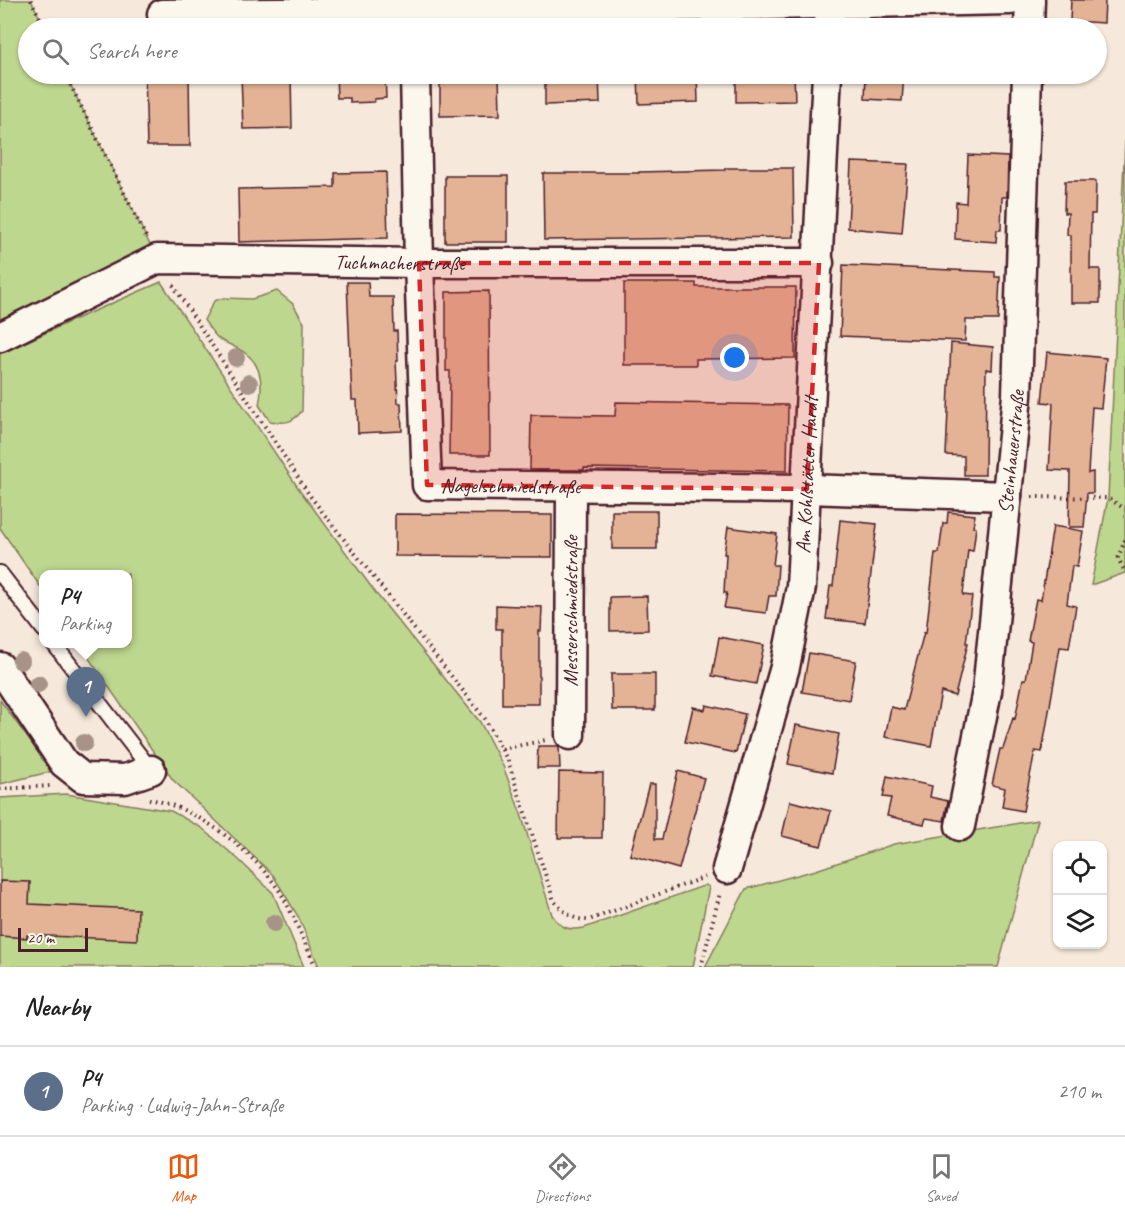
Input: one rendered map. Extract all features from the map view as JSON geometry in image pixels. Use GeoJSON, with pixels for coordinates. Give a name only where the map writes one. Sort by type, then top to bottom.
{"type":"FeatureCollection","features":[{"type":"Feature","properties":{"kind":"street"},"geometry":{"type":"LineString","coordinates":[[162,14],[830,11],[1010,0]]}},
{"type":"Feature","properties":{"kind":"street"},"geometry":{"type":"LineString","coordinates":[[1029,18],[1030,0]]}},
{"type":"Feature","properties":{"kind":"street","name":"Nagelschmiedstraße"},"geometry":{"type":"LineString","coordinates":[[415,84],[418,263],[428,485],[807,489],[1007,496]]}},
{"type":"Feature","properties":{"kind":"street","name":"Am Kohlstätter Hardt"},"geometry":{"type":"LineString","coordinates":[[727,869],[785,666],[801,587],[827,84]]}},
{"type":"Feature","properties":{"kind":"street","name":"Steinhauerstraße"},"geometry":{"type":"LineString","coordinates":[[960,826],[987,691],[1017,396],[1028,84]]}},
{"type":"Feature","properties":{"kind":"street","name":"Tuchmacherstraße"},"geometry":{"type":"LineString","coordinates":[[0,338],[157,260],[418,263],[819,263]]}},
{"type":"Feature","properties":{"kind":"street","name":"Messerschmiedstraße"},"geometry":{"type":"LineString","coordinates":[[570,735],[571,487]]}},
{"type":"Feature","properties":{"kind":"street"},"geometry":{"type":"LineString","coordinates":[[0,667],[64,763],[83,778],[124,779],[151,770]]}},
{"type":"Feature","properties":{"kind":"lane"},"geometry":{"type":"LineString","coordinates":[[0,573],[39,624]]}},
{"type":"Feature","properties":{"kind":"lane"},"geometry":{"type":"LineString","coordinates":[[57,648],[151,770]]}},
{"type":"Feature","properties":{"kind":"path"},"geometry":{"type":"LineString","coordinates":[[31,0],[40,18]]}},
{"type":"Feature","properties":{"kind":"path"},"geometry":{"type":"LineString","coordinates":[[158,18],[162,14]]}},
{"type":"Feature","properties":{"kind":"path"},"geometry":{"type":"LineString","coordinates":[[70,84],[157,260],[310,496],[485,719],[508,761],[554,901],[565,914],[578,920],[589,920],[727,869]]}},
{"type":"Feature","properties":{"kind":"path"},"geometry":{"type":"LineString","coordinates":[[1007,496],[1108,498],[1125,509]]}},
{"type":"Feature","properties":{"kind":"path"},"geometry":{"type":"LineString","coordinates":[[1125,540],[1118,558],[1125,572]]}},
{"type":"Feature","properties":{"kind":"path"},"geometry":{"type":"LineString","coordinates":[[502,748],[570,735]]}},
{"type":"Feature","properties":{"kind":"path"},"geometry":{"type":"LineString","coordinates":[[0,789],[60,786]]}},
{"type":"Feature","properties":{"kind":"path"},"geometry":{"type":"LineString","coordinates":[[149,799],[197,815],[232,840],[266,874],[281,895],[316,967]]}},
{"type":"Feature","properties":{"kind":"path"},"geometry":{"type":"LineString","coordinates":[[701,967],[727,869]]}},
{"type":"Feature","properties":{"kind":"highlighted area"},"geometry":{"type":"Polygon","coordinates":[[[419,263],[819,263],[807,489],[427,485],[419,263]]]}},
{"type":"Feature","properties":{"kind":"green space"},"geometry":{"type":"Polygon","coordinates":[[[0,0],[31,0],[40,18],[18,18],[18,84],[70,84],[157,259],[0,337],[0,0]]]}},
{"type":"Feature","properties":{"kind":"green space"},"geometry":{"type":"Polygon","coordinates":[[[1125,141],[1125,573],[1091,585],[1108,498],[1125,141]]]}},
{"type":"Feature","properties":{"kind":"green space"},"geometry":{"type":"Polygon","coordinates":[[[161,282],[299,489],[378,596],[480,722],[503,766],[555,919],[565,928],[584,928],[706,885],[709,887],[693,967],[319,967],[299,918],[273,875],[173,780],[82,648],[132,648],[132,570],[39,570],[39,585],[0,528],[0,354],[161,282]]]}},
{"type":"Feature","properties":{"kind":"green space"},"geometry":{"type":"Polygon","coordinates":[[[277,291],[293,304],[304,323],[302,411],[295,418],[284,422],[270,421],[259,405],[260,376],[251,358],[219,339],[204,320],[214,301],[223,298],[252,299],[277,291]]]}},
{"type":"Feature","properties":{"kind":"green space"},"geometry":{"type":"Polygon","coordinates":[[[0,700],[35,748],[52,765],[49,772],[0,784],[0,700]]]}},
{"type":"Feature","properties":{"kind":"green space"},"geometry":{"type":"Polygon","coordinates":[[[66,794],[171,811],[202,828],[273,893],[304,967],[0,967],[0,936],[27,937],[30,883],[0,881],[0,798],[66,794]]]}},
{"type":"Feature","properties":{"kind":"green space"},"geometry":{"type":"Polygon","coordinates":[[[1038,820],[998,967],[705,967],[746,889],[816,870],[894,844],[1038,820]]]}},
{"type":"Feature","properties":{"kind":"building"},"geometry":{"type":"Polygon","coordinates":[[[1071,0],[1105,0],[1104,18],[1070,18],[1071,0]]]}},
{"type":"Feature","properties":{"kind":"building"},"geometry":{"type":"Polygon","coordinates":[[[145,84],[189,84],[190,146],[147,146],[145,84]]]}},
{"type":"Feature","properties":{"kind":"building"},"geometry":{"type":"Polygon","coordinates":[[[241,84],[291,84],[292,128],[243,129],[241,84]]]}},
{"type":"Feature","properties":{"kind":"building"},"geometry":{"type":"Polygon","coordinates":[[[336,84],[385,84],[386,98],[374,99],[374,102],[350,103],[350,98],[337,98],[336,84]]]}},
{"type":"Feature","properties":{"kind":"building"},"geometry":{"type":"Polygon","coordinates":[[[440,84],[499,84],[500,115],[440,116],[440,84]]]}},
{"type":"Feature","properties":{"kind":"building"},"geometry":{"type":"Polygon","coordinates":[[[545,84],[599,84],[600,103],[545,105],[545,84]]]}},
{"type":"Feature","properties":{"kind":"building"},"geometry":{"type":"Polygon","coordinates":[[[638,84],[697,84],[698,102],[639,104],[638,84]]]}},
{"type":"Feature","properties":{"kind":"building"},"geometry":{"type":"Polygon","coordinates":[[[736,84],[794,84],[795,101],[736,102],[736,84]]]}},
{"type":"Feature","properties":{"kind":"building"},"geometry":{"type":"Polygon","coordinates":[[[866,84],[903,84],[902,101],[865,99],[866,84]]]}},
{"type":"Feature","properties":{"kind":"building"},"geometry":{"type":"Polygon","coordinates":[[[968,155],[1008,157],[1007,197],[1002,197],[1001,230],[997,230],[996,242],[955,239],[956,202],[966,203],[968,155]]]}},
{"type":"Feature","properties":{"kind":"building"},"geometry":{"type":"Polygon","coordinates":[[[851,162],[908,164],[902,233],[848,228],[851,162]]]}},
{"type":"Feature","properties":{"kind":"building"},"geometry":{"type":"Polygon","coordinates":[[[725,168],[793,168],[794,237],[544,240],[543,173],[639,173],[725,170],[725,168]]]}},
{"type":"Feature","properties":{"kind":"building"},"geometry":{"type":"Polygon","coordinates":[[[386,172],[388,238],[239,242],[238,189],[335,187],[335,173],[386,172]]]}},
{"type":"Feature","properties":{"kind":"building"},"geometry":{"type":"Polygon","coordinates":[[[445,176],[508,176],[508,242],[445,242],[445,176]]]}},
{"type":"Feature","properties":{"kind":"building"},"geometry":{"type":"Polygon","coordinates":[[[1065,181],[1096,181],[1095,214],[1091,214],[1090,269],[1100,269],[1100,303],[1071,303],[1071,235],[1067,235],[1068,213],[1064,213],[1065,181]]]}},
{"type":"Feature","properties":{"kind":"building"},"geometry":{"type":"Polygon","coordinates":[[[843,265],[995,272],[995,277],[1000,277],[998,320],[966,320],[965,341],[840,336],[843,265]]]}},
{"type":"Feature","properties":{"kind":"building"},"geometry":{"type":"Polygon","coordinates":[[[347,282],[368,282],[369,297],[393,297],[394,331],[397,331],[398,403],[401,403],[402,431],[358,433],[357,400],[352,400],[347,282]]]}},
{"type":"Feature","properties":{"kind":"building"},"geometry":{"type":"Polygon","coordinates":[[[624,283],[696,283],[696,287],[796,287],[795,358],[696,359],[696,365],[624,365],[624,283]]]}},
{"type":"Feature","properties":{"kind":"building"},"geometry":{"type":"Polygon","coordinates":[[[489,291],[490,455],[449,455],[450,371],[446,371],[446,292],[489,291]]]}},
{"type":"Feature","properties":{"kind":"building"},"geometry":{"type":"Polygon","coordinates":[[[951,343],[993,347],[992,370],[986,369],[985,475],[964,475],[964,456],[946,455],[951,343]]]}},
{"type":"Feature","properties":{"kind":"building"},"geometry":{"type":"Polygon","coordinates":[[[1047,352],[1106,358],[1101,408],[1092,407],[1088,473],[1093,472],[1093,493],[1087,493],[1084,527],[1069,527],[1070,471],[1049,470],[1053,403],[1042,402],[1047,352]]]}},
{"type":"Feature","properties":{"kind":"building"},"geometry":{"type":"Polygon","coordinates":[[[616,402],[788,405],[787,471],[584,468],[584,470],[530,470],[531,415],[615,416],[616,402]]]}},
{"type":"Feature","properties":{"kind":"building"},"geometry":{"type":"Polygon","coordinates":[[[612,511],[657,511],[657,549],[612,549],[612,511]]]}},
{"type":"Feature","properties":{"kind":"building"},"geometry":{"type":"Polygon","coordinates":[[[948,512],[975,515],[973,551],[968,550],[963,595],[972,596],[966,643],[968,643],[955,696],[941,692],[931,746],[885,737],[891,707],[904,710],[924,632],[926,633],[935,553],[939,553],[943,523],[947,523],[948,512]]]}},
{"type":"Feature","properties":{"kind":"building"},"geometry":{"type":"Polygon","coordinates":[[[395,514],[552,515],[552,557],[395,556],[395,514]]]}},
{"type":"Feature","properties":{"kind":"building"},"geometry":{"type":"Polygon","coordinates":[[[840,520],[877,524],[865,623],[826,619],[830,586],[833,586],[840,520]]]}},
{"type":"Feature","properties":{"kind":"building"},"geometry":{"type":"Polygon","coordinates":[[[1053,526],[1083,531],[1077,567],[1072,566],[1067,604],[1076,606],[1069,648],[1060,647],[1042,752],[1035,751],[1023,811],[1002,807],[1005,788],[992,785],[1000,749],[1003,749],[1013,718],[1015,719],[1023,679],[1026,679],[1032,642],[1028,641],[1036,599],[1041,600],[1053,526]]]}},
{"type":"Feature","properties":{"kind":"building"},"geometry":{"type":"Polygon","coordinates":[[[728,527],[777,534],[773,565],[778,565],[776,596],[769,596],[766,613],[724,608],[727,593],[724,593],[726,554],[724,554],[728,527]]]}},
{"type":"Feature","properties":{"kind":"building"},"geometry":{"type":"Polygon","coordinates":[[[647,596],[648,630],[610,631],[610,597],[647,596]]]}},
{"type":"Feature","properties":{"kind":"building"},"geometry":{"type":"Polygon","coordinates":[[[496,605],[542,607],[541,631],[539,631],[539,704],[502,704],[502,629],[496,629],[496,605]]]}},
{"type":"Feature","properties":{"kind":"building"},"geometry":{"type":"Polygon","coordinates":[[[719,637],[764,645],[756,684],[712,676],[719,637]]]}},
{"type":"Feature","properties":{"kind":"building"},"geometry":{"type":"Polygon","coordinates":[[[809,653],[856,661],[849,700],[802,692],[809,653]]]}},
{"type":"Feature","properties":{"kind":"building"},"geometry":{"type":"Polygon","coordinates":[[[611,674],[655,674],[655,710],[612,710],[611,674]]]}},
{"type":"Feature","properties":{"kind":"building"},"geometry":{"type":"Polygon","coordinates":[[[706,705],[745,714],[736,753],[685,742],[693,707],[705,710],[706,705]]]}},
{"type":"Feature","properties":{"kind":"building"},"geometry":{"type":"Polygon","coordinates":[[[796,725],[839,734],[832,773],[788,764],[796,725]]]}},
{"type":"Feature","properties":{"kind":"building"},"geometry":{"type":"Polygon","coordinates":[[[538,746],[559,746],[560,768],[537,768],[538,746]]]}},
{"type":"Feature","properties":{"kind":"building"},"geometry":{"type":"Polygon","coordinates":[[[678,771],[704,778],[679,869],[630,855],[649,784],[655,784],[655,839],[662,839],[678,771]]]}},
{"type":"Feature","properties":{"kind":"building"},"geometry":{"type":"Polygon","coordinates":[[[559,772],[603,773],[602,838],[558,838],[559,772]]]}},
{"type":"Feature","properties":{"kind":"building"},"geometry":{"type":"Polygon","coordinates":[[[887,776],[932,786],[930,797],[948,801],[944,821],[926,818],[924,824],[887,816],[891,798],[883,797],[887,776]]]}},
{"type":"Feature","properties":{"kind":"building"},"geometry":{"type":"Polygon","coordinates":[[[790,801],[831,811],[821,846],[782,836],[790,801]]]}},
{"type":"Feature","properties":{"kind":"building"},"geometry":{"type":"Polygon","coordinates":[[[0,881],[30,882],[29,904],[138,909],[137,940],[0,936],[0,881]]]}},
{"type":"Feature","properties":{"kind":"place","name":"P4"},"geometry":{"type":"Point","coordinates":[86,717]}}]}
